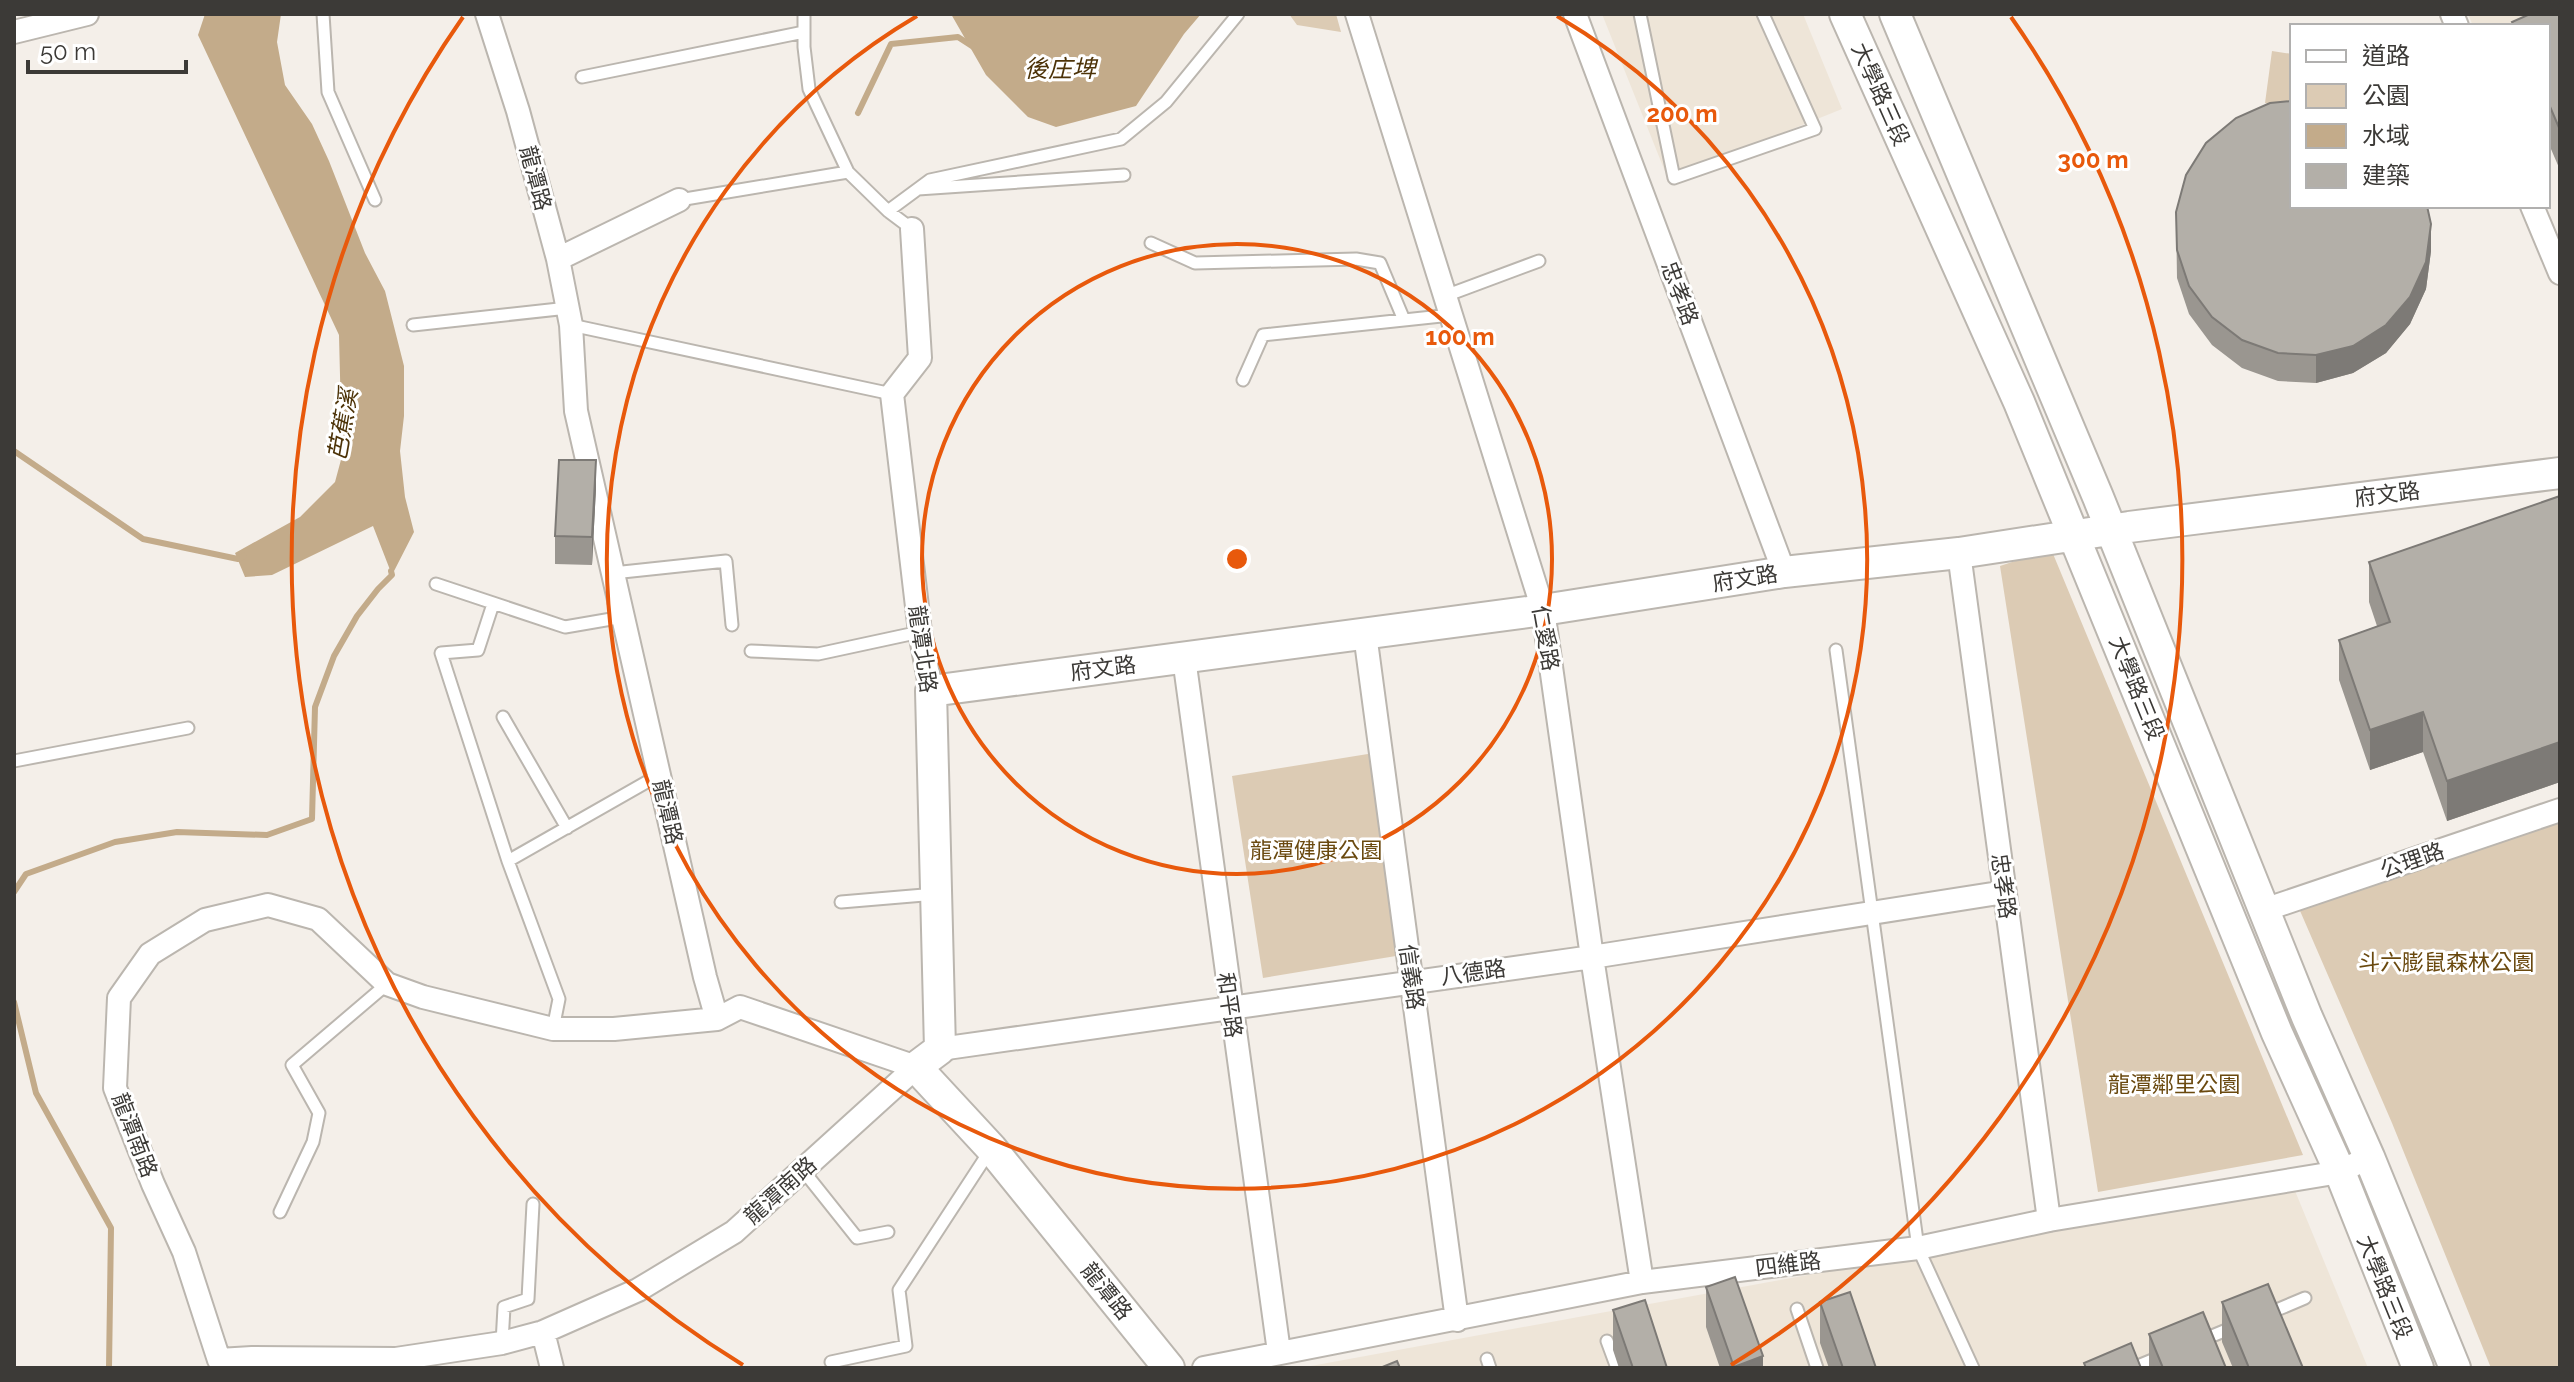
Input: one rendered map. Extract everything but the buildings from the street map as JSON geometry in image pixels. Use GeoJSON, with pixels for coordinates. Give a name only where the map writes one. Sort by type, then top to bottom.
{"type":"FeatureCollection","features":[{"type":"Feature","properties":{"kind":"street"},"geometry":{"type":"LineString","coordinates":[[14,32],[87,14]]}},
{"type":"Feature","properties":{"kind":"street","name":"龍潭路"},"geometry":{"type":"LineString","coordinates":[[487,14],[518,111],[558,259],[569,316],[576,411],[717,1019],[740,1007],[916,1067],[991,1148],[1169,1368]]}},
{"type":"Feature","properties":{"kind":"street","name":"仁愛路"},"geometry":{"type":"LineString","coordinates":[[1357,14],[1543,610],[1642,1282]]}},
{"type":"Feature","properties":{"kind":"street","name":"忠孝路"},"geometry":{"type":"LineString","coordinates":[[1575,14],[1784,572]]}},
{"type":"Feature","properties":{"kind":"street","name":"大學路三段"},"geometry":{"type":"LineString","coordinates":[[1845,14],[2019,402],[2277,1033],[2340,1172],[2418,1368]]}},
{"type":"Feature","properties":{"kind":"street","name":"大學路三段"},"geometry":{"type":"LineString","coordinates":[[1895,14],[2112,529],[2307,1017],[2369,1157],[2455,1368]]}},
{"type":"Feature","properties":{"kind":"street"},"geometry":{"type":"LineString","coordinates":[[558,259],[679,200]]}},
{"type":"Feature","properties":{"kind":"street"},"geometry":{"type":"LineString","coordinates":[[2533,208],[2560,273]]}},
{"type":"Feature","properties":{"kind":"street"},"geometry":{"type":"LineString","coordinates":[[892,394],[920,358],[912,229]]}},
{"type":"Feature","properties":{"kind":"street","name":"龍潭北路"},"geometry":{"type":"LineString","coordinates":[[892,394],[920,632],[931,691],[940,1049]]}},
{"type":"Feature","properties":{"kind":"street","name":"府文路"},"geometry":{"type":"LineString","coordinates":[[931,691],[1543,610],[1784,572],[1959,553],[2112,529],[2560,473]]}},
{"type":"Feature","properties":{"kind":"street","name":"忠孝路"},"geometry":{"type":"LineString","coordinates":[[1959,553],[2049,1220]]}},
{"type":"Feature","properties":{"kind":"street","name":"信義路"},"geometry":{"type":"LineString","coordinates":[[1365,634],[1457,1320]]}},
{"type":"Feature","properties":{"kind":"street","name":"和平路"},"geometry":{"type":"LineString","coordinates":[[1184,658],[1279,1352]]}},
{"type":"Feature","properties":{"kind":"street","name":"公理路"},"geometry":{"type":"LineString","coordinates":[[2264,910],[2560,810]]}},
{"type":"Feature","properties":{"kind":"street","name":"八德路"},"geometry":{"type":"LineString","coordinates":[[940,1049],[1592,957],[2005,892]]}},
{"type":"Feature","properties":{"kind":"street","name":"龍潭南路"},"geometry":{"type":"LineString","coordinates":[[717,1019],[614,1029],[553,1029],[423,997],[387,984],[318,919],[268,905],[205,920],[150,954],[119,998],[115,1088],[184,1252],[216,1364],[396,1359],[502,1343],[543,1332],[638,1290],[734,1232],[916,1067]]}},
{"type":"Feature","properties":{"kind":"street"},"geometry":{"type":"LineString","coordinates":[[916,1067],[940,1049]]}},
{"type":"Feature","properties":{"kind":"street","name":"四維路"},"geometry":{"type":"LineString","coordinates":[[1204,1368],[1642,1282],[1918,1248],[2049,1220],[2340,1172],[2369,1157]]}},
{"type":"Feature","properties":{"kind":"street"},"geometry":{"type":"LineString","coordinates":[[543,1332],[552,1368]]}},
{"type":"Feature","properties":{"kind":"lane"},"geometry":{"type":"LineString","coordinates":[[323,14],[328,92],[375,200]]}},
{"type":"Feature","properties":{"kind":"lane"},"geometry":{"type":"LineString","coordinates":[[804,14],[809,89],[848,172],[888,211],[912,229]]}},
{"type":"Feature","properties":{"kind":"lane"},"geometry":{"type":"LineString","coordinates":[[888,211],[930,180],[1121,139],[1166,102],[1238,14]]}},
{"type":"Feature","properties":{"kind":"lane"},"geometry":{"type":"LineString","coordinates":[[1640,14],[1674,178],[1815,129],[1763,14]]}},
{"type":"Feature","properties":{"kind":"lane"},"geometry":{"type":"LineString","coordinates":[[582,77],[804,32]]}},
{"type":"Feature","properties":{"kind":"lane"},"geometry":{"type":"LineString","coordinates":[[679,200],[848,172]]}},
{"type":"Feature","properties":{"kind":"lane"},"geometry":{"type":"LineString","coordinates":[[918,189],[1124,175]]}},
{"type":"Feature","properties":{"kind":"lane"},"geometry":{"type":"LineString","coordinates":[[1151,243],[1195,263],[1356,259],[1380,263],[1404,320]]}},
{"type":"Feature","properties":{"kind":"lane"},"geometry":{"type":"LineString","coordinates":[[1243,380],[1263,335],[1404,320],[1448,305],[1539,261]]}},
{"type":"Feature","properties":{"kind":"lane"},"geometry":{"type":"LineString","coordinates":[[413,325],[569,316],[892,394]]}},
{"type":"Feature","properties":{"kind":"lane"},"geometry":{"type":"LineString","coordinates":[[613,573],[726,561],[732,625]]}},
{"type":"Feature","properties":{"kind":"lane"},"geometry":{"type":"LineString","coordinates":[[436,584],[565,627],[623,617]]}},
{"type":"Feature","properties":{"kind":"lane"},"geometry":{"type":"LineString","coordinates":[[493,604],[478,650],[441,653],[508,861],[559,999],[553,1029]]}},
{"type":"Feature","properties":{"kind":"lane"},"geometry":{"type":"LineString","coordinates":[[751,651],[818,654],[920,632]]}},
{"type":"Feature","properties":{"kind":"lane"},"geometry":{"type":"LineString","coordinates":[[1836,650],[1918,1248],[1973,1368]]}},
{"type":"Feature","properties":{"kind":"lane"},"geometry":{"type":"LineString","coordinates":[[503,717],[567,828]]}},
{"type":"Feature","properties":{"kind":"lane"},"geometry":{"type":"LineString","coordinates":[[14,761],[188,728]]}},
{"type":"Feature","properties":{"kind":"lane"},"geometry":{"type":"LineString","coordinates":[[508,861],[659,775]]}},
{"type":"Feature","properties":{"kind":"lane"},"geometry":{"type":"LineString","coordinates":[[841,902],[936,894]]}},
{"type":"Feature","properties":{"kind":"lane"},"geometry":{"type":"LineString","coordinates":[[280,1212],[313,1142],[319,1113],[292,1065],[387,984]]}},
{"type":"Feature","properties":{"kind":"lane"},"geometry":{"type":"LineString","coordinates":[[831,1362],[906,1346],[899,1290],[991,1148]]}},
{"type":"Feature","properties":{"kind":"lane"},"geometry":{"type":"LineString","coordinates":[[802,1169],[857,1238],[888,1232]]}},
{"type":"Feature","properties":{"kind":"lane"},"geometry":{"type":"LineString","coordinates":[[502,1343],[504,1307],[528,1299],[533,1204]]}},
{"type":"Feature","properties":{"kind":"lane"},"geometry":{"type":"LineString","coordinates":[[2184,1347],[2214,1347],[2305,1298]]}},
{"type":"Feature","properties":{"kind":"lane"},"geometry":{"type":"LineString","coordinates":[[1797,1309],[1817,1368]]}},
{"type":"Feature","properties":{"kind":"lane"},"geometry":{"type":"LineString","coordinates":[[1607,1341],[1617,1368]]}},
{"type":"Feature","properties":{"kind":"lane"},"geometry":{"type":"LineString","coordinates":[[2133,1368],[2171,1352]]}},
{"type":"Feature","properties":{"kind":"shaded area"},"geometry":{"type":"Polygon","coordinates":[[[1602,14],[1803,14],[1842,109],[1668,179],[1602,14]]]}},
{"type":"Feature","properties":{"kind":"shaded area"},"geometry":{"type":"Polygon","coordinates":[[[2468,14],[2551,14],[2529,24],[2472,24],[2468,14]]]}},
{"type":"Feature","properties":{"kind":"shaded area"},"geometry":{"type":"Polygon","coordinates":[[[2293,1186],[2368,1368],[1300,1368],[2293,1186]]]}},
{"type":"Feature","properties":{"kind":"green space"},"geometry":{"type":"Polygon","coordinates":[[[1289,14],[1336,14],[1341,32],[1297,25],[1289,14]]]}},
{"type":"Feature","properties":{"kind":"green space"},"geometry":{"type":"Polygon","coordinates":[[[2272,51],[2290,54],[2290,107],[2265,103],[2272,51]]]}},
{"type":"Feature","properties":{"kind":"green space","name":"龍潭鄰里公園"},"geometry":{"type":"Polygon","coordinates":[[[2051,549],[2303,1155],[2098,1192],[2000,566],[2051,549]]]}},
{"type":"Feature","properties":{"kind":"green space","name":"龍潭健康公園"},"geometry":{"type":"Polygon","coordinates":[[[1374,753],[1402,955],[1263,978],[1232,776],[1374,753]]]}},
{"type":"Feature","properties":{"kind":"green space","name":"斗六膨鼠森林公園"},"geometry":{"type":"Polygon","coordinates":[[[2560,804],[2560,1368],[2491,1368],[2392,1123],[2291,890],[2560,804]]]}},
{"type":"Feature","properties":{"kind":"water"},"geometry":{"type":"Polygon","coordinates":[[[205,14],[281,14],[277,42],[285,85],[312,124],[365,253],[385,291],[404,366],[400,451],[405,497],[414,532],[392,575],[373,526],[272,575],[245,577],[235,553],[300,517],[335,482],[342,456],[339,335],[198,35],[205,14]]]}},
{"type":"Feature","properties":{"kind":"water","name":"後庄埤"},"geometry":{"type":"Polygon","coordinates":[[[951,14],[1201,14],[1136,106],[1056,127],[1028,117],[986,75],[951,14]]]}},
{"type":"Feature","properties":{"kind":"waterway"},"geometry":{"type":"LineString","coordinates":[[858,113],[891,44],[958,37],[975,48]]}},
{"type":"Feature","properties":{"kind":"waterway","name":"芭蕉溪"},"geometry":{"type":"LineString","coordinates":[[14,451],[143,539],[238,559],[244,556]]}},
{"type":"Feature","properties":{"kind":"waterway"},"geometry":{"type":"LineString","coordinates":[[14,892],[26,874],[115,842],[177,832],[267,835],[312,819],[315,707],[334,656],[357,616],[392,575],[391,571]]}},
{"type":"Feature","properties":{"kind":"waterway"},"geometry":{"type":"LineString","coordinates":[[14,1002],[36,1093],[111,1228],[109,1368]]}}]}
